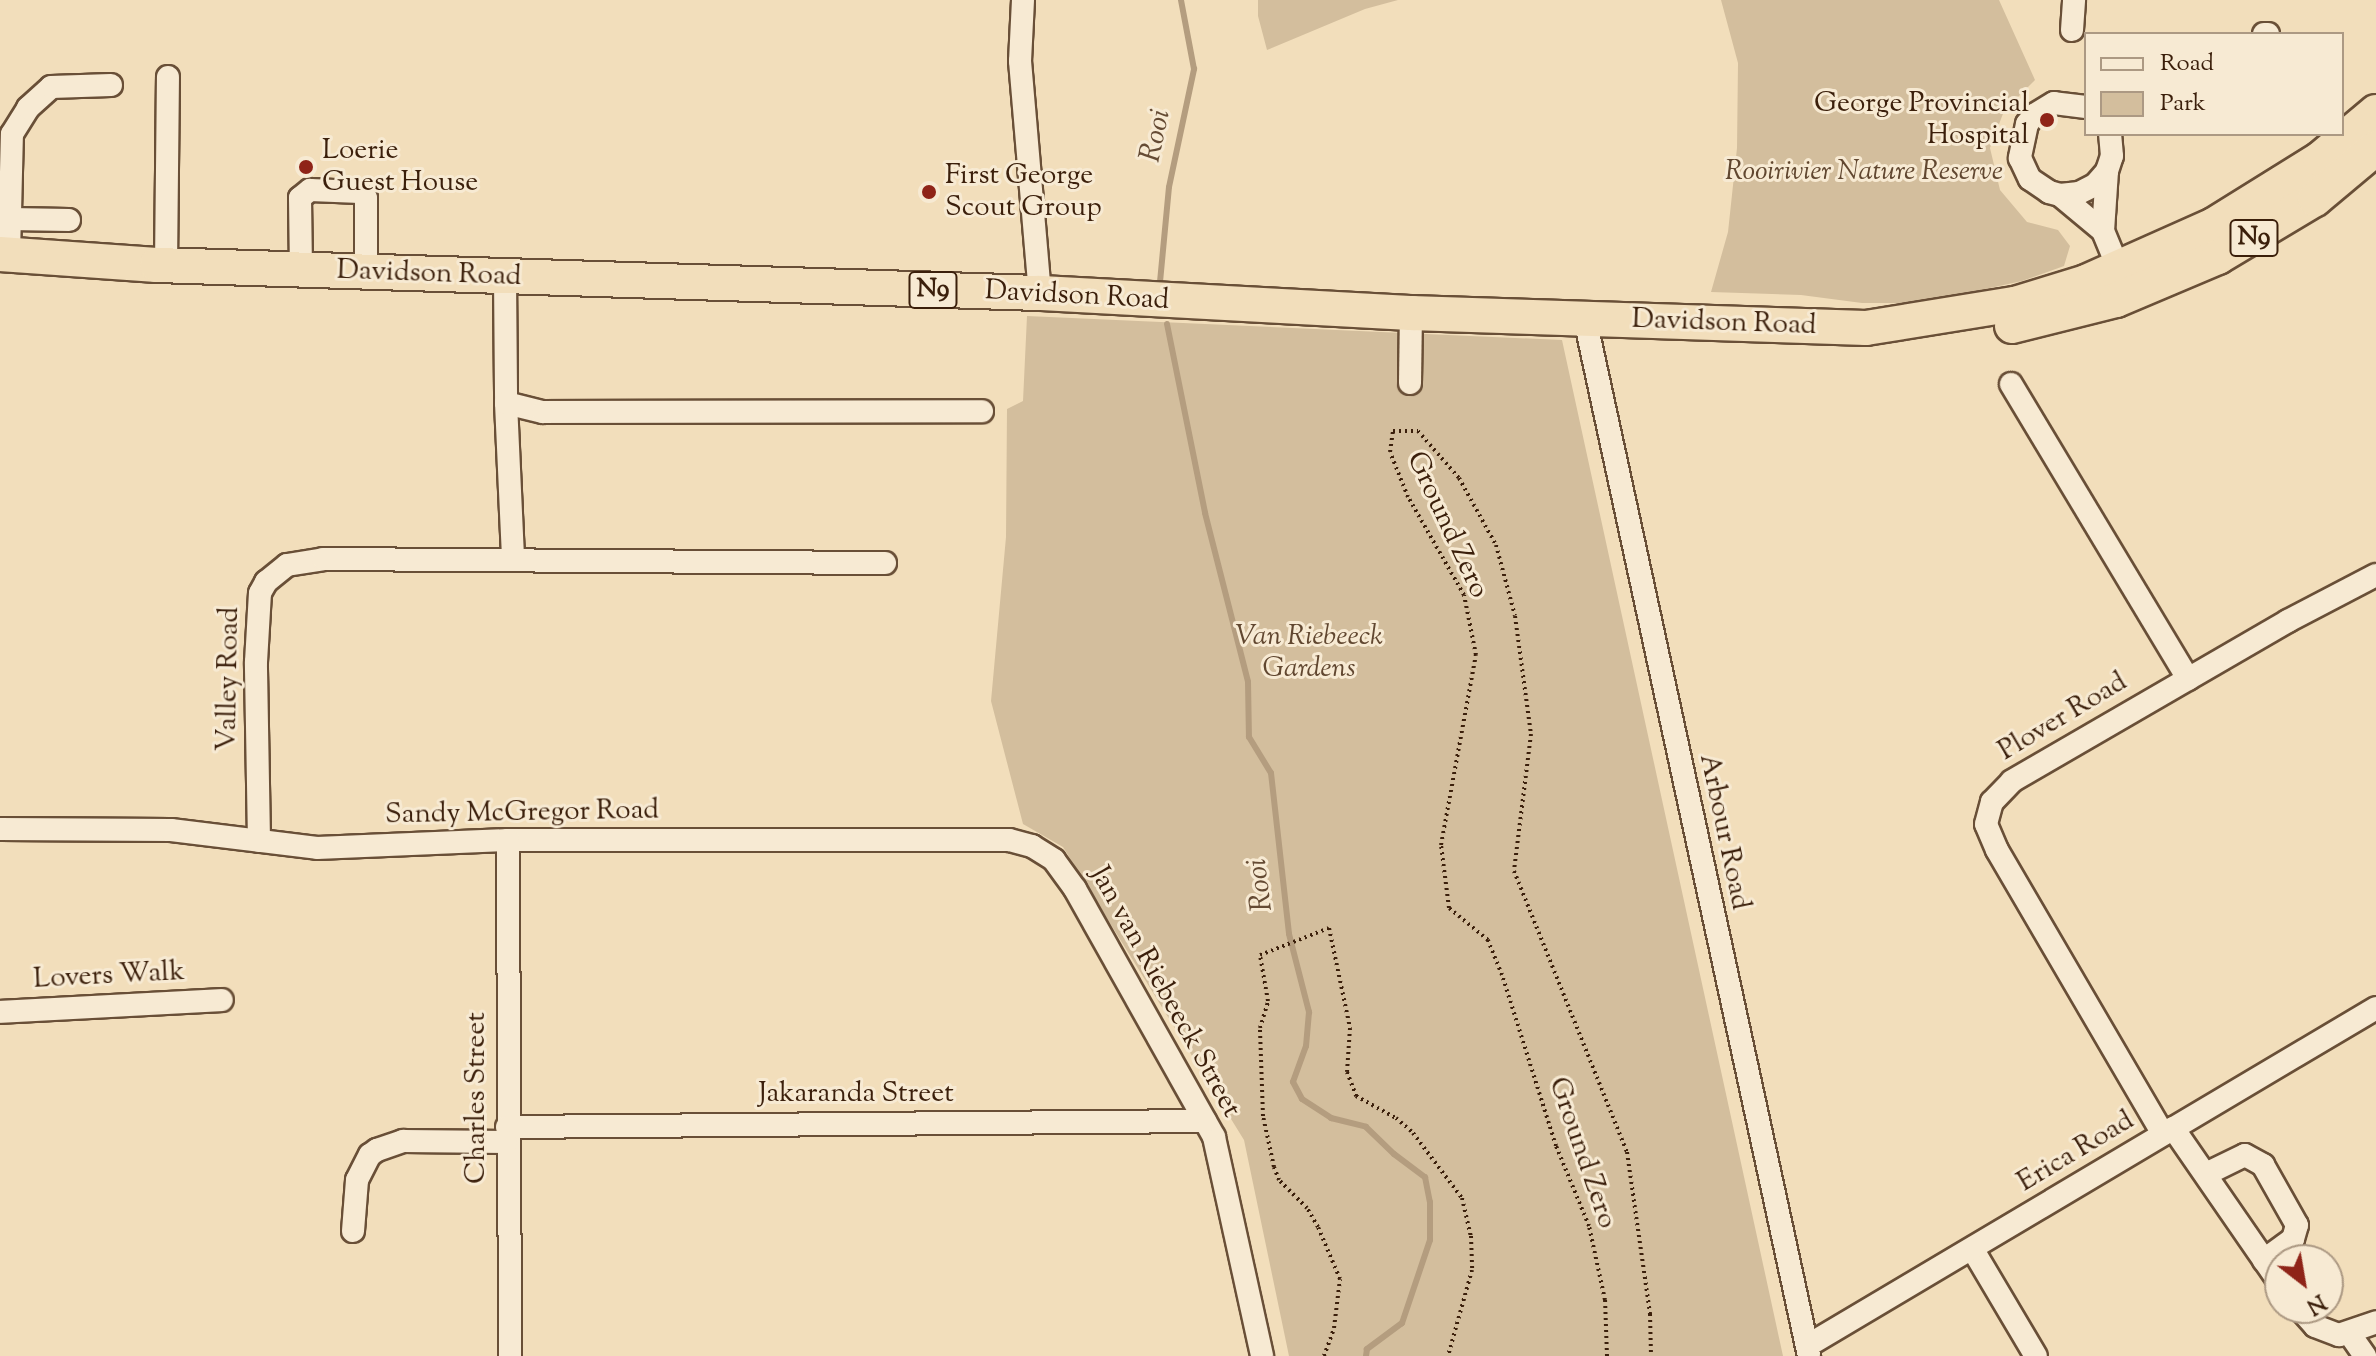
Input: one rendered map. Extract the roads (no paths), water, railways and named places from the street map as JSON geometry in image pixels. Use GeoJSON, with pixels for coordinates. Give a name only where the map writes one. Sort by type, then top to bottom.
{"type":"FeatureCollection","features":[{"type":"Feature","properties":{"kind":"highway","name":"Davidson Road"},"geometry":{"type":"LineString","coordinates":[[5,254],[166,265],[1040,293],[1411,313],[1866,328],[1913,336],[2053,318],[2124,282],[2192,236],[2279,187],[2337,146],[2376,112]]}},
{"type":"Feature","properties":{"kind":"highway","name":"Davidson Road"},"geometry":{"type":"LineString","coordinates":[[2124,282],[2204,264],[2274,226],[2340,179],[2376,148]]}},
{"type":"Feature","properties":{"kind":"street"},"geometry":{"type":"LineString","coordinates":[[1023,0],[1020,61],[1040,293]]}},
{"type":"Feature","properties":{"kind":"street"},"geometry":{"type":"LineString","coordinates":[[2072,30],[2074,0]]}},
{"type":"Feature","properties":{"kind":"street"},"geometry":{"type":"LineString","coordinates":[[166,265],[168,77]]}},
{"type":"Feature","properties":{"kind":"street"},"geometry":{"type":"LineString","coordinates":[[5,254],[10,219],[12,134],[28,108],[51,87],[111,85]]}},
{"type":"Feature","properties":{"kind":"street"},"geometry":{"type":"LineString","coordinates":[[2084,106],[2066,102],[2043,108],[2034,115],[2022,135],[2020,158],[2024,169],[2039,186],[2060,195],[2103,231]]}},
{"type":"Feature","properties":{"kind":"street"},"geometry":{"type":"LineString","coordinates":[[2110,136],[2112,156],[2107,171],[2103,231],[2124,282]]}},
{"type":"Feature","properties":{"kind":"street"},"geometry":{"type":"LineString","coordinates":[[2060,195],[2079,193],[2095,185],[2107,171]]}},
{"type":"Feature","properties":{"kind":"street"},"geometry":{"type":"LineString","coordinates":[[301,270],[300,198],[310,190],[360,192],[366,198],[366,272]]}},
{"type":"Feature","properties":{"kind":"street"},"geometry":{"type":"LineString","coordinates":[[10,219],[69,220]]}},
{"type":"Feature","properties":{"kind":"street"},"geometry":{"type":"LineString","coordinates":[[505,277],[506,403],[513,560]]}},
{"type":"Feature","properties":{"kind":"street"},"geometry":{"type":"LineString","coordinates":[[1410,383],[1411,313]]}},
{"type":"Feature","properties":{"kind":"street","name":"Arbour Road"},"geometry":{"type":"LineString","coordinates":[[1585,319],[1808,1351]]}},
{"type":"Feature","properties":{"kind":"street"},"geometry":{"type":"LineString","coordinates":[[2011,384],[2188,679]]}},
{"type":"Feature","properties":{"kind":"street"},"geometry":{"type":"LineString","coordinates":[[506,403],[543,412],[982,411]]}},
{"type":"Feature","properties":{"kind":"street","name":"Valley Road"},"geometry":{"type":"LineString","coordinates":[[259,841],[256,662],[260,593],[266,582],[287,565],[301,561],[513,560],[885,563]]}},
{"type":"Feature","properties":{"kind":"street","name":"Plover Road"},"geometry":{"type":"LineString","coordinates":[[2264,1260],[2206,1174],[2168,1131],[1997,850],[1986,824],[1992,802],[2012,781],[2376,575]]}},
{"type":"Feature","properties":{"kind":"street","name":"Sandy McGregor Road"},"geometry":{"type":"LineString","coordinates":[[0,829],[171,830],[317,848],[508,840],[1009,840],[1044,852]]}},
{"type":"Feature","properties":{"kind":"street","name":"Charles Street"},"geometry":{"type":"LineString","coordinates":[[508,840],[506,1134],[510,1356]]}},
{"type":"Feature","properties":{"kind":"street","name":"Jan van Riebeeck Street"},"geometry":{"type":"LineString","coordinates":[[1044,852],[1075,889],[1205,1121],[1220,1157],[1262,1356]]}},
{"type":"Feature","properties":{"kind":"street","name":"Lovers Walk"},"geometry":{"type":"LineString","coordinates":[[0,1012],[222,1000]]}},
{"type":"Feature","properties":{"kind":"street","name":"Erica Road"},"geometry":{"type":"LineString","coordinates":[[1808,1351],[2376,1008]]}},
{"type":"Feature","properties":{"kind":"street","name":"Jakaranda Street"},"geometry":{"type":"LineString","coordinates":[[353,1231],[357,1180],[370,1155],[403,1141],[506,1134],[1205,1121]]}},
{"type":"Feature","properties":{"kind":"street"},"geometry":{"type":"LineString","coordinates":[[2206,1174],[2245,1155],[2263,1165],[2297,1225],[2293,1239],[2286,1244]]}},
{"type":"Feature","properties":{"kind":"street"},"geometry":{"type":"LineString","coordinates":[[1973,1250],[2036,1356]]}},
{"type":"Feature","properties":{"kind":"street"},"geometry":{"type":"LineString","coordinates":[[2317,1324],[2326,1332],[2349,1333],[2376,1322]]}},
{"type":"Feature","properties":{"kind":"street"},"geometry":{"type":"LineString","coordinates":[[2349,1333],[2365,1356]]}},
{"type":"Feature","properties":{"kind":"waterway","name":"Rooi"},"geometry":{"type":"LineString","coordinates":[[1160,282],[1169,187],[1194,69],[1181,0]]}},
{"type":"Feature","properties":{"kind":"waterway","name":"Rooi"},"geometry":{"type":"LineString","coordinates":[[1167,324],[1205,513],[1248,682],[1249,737],[1271,773],[1289,934],[1309,1012],[1306,1046],[1293,1082],[1302,1099],[1331,1118],[1366,1127],[1394,1154],[1425,1177],[1430,1202],[1430,1240],[1402,1323],[1367,1349],[1366,1356]]}},
{"type":"Feature","properties":{"kind":"place","name":"George Provincial Hospital"},"geometry":{"type":"Point","coordinates":[2047,120]}},
{"type":"Feature","properties":{"kind":"place","name":"Loerie Guest House"},"geometry":{"type":"Point","coordinates":[306,167]}},
{"type":"Feature","properties":{"kind":"place","name":"First George Scout Group"},"geometry":{"type":"Point","coordinates":[929,192]}},
{"type":"Feature","properties":{"kind":"park label","name":"Rooirivier Nature Reserve"},"geometry":{"type":"Point","coordinates":[1864,172]}},
{"type":"Feature","properties":{"kind":"park label","name":"Van Riebeeck Gardens"},"geometry":{"type":"Point","coordinates":[1309,653]}}]}
